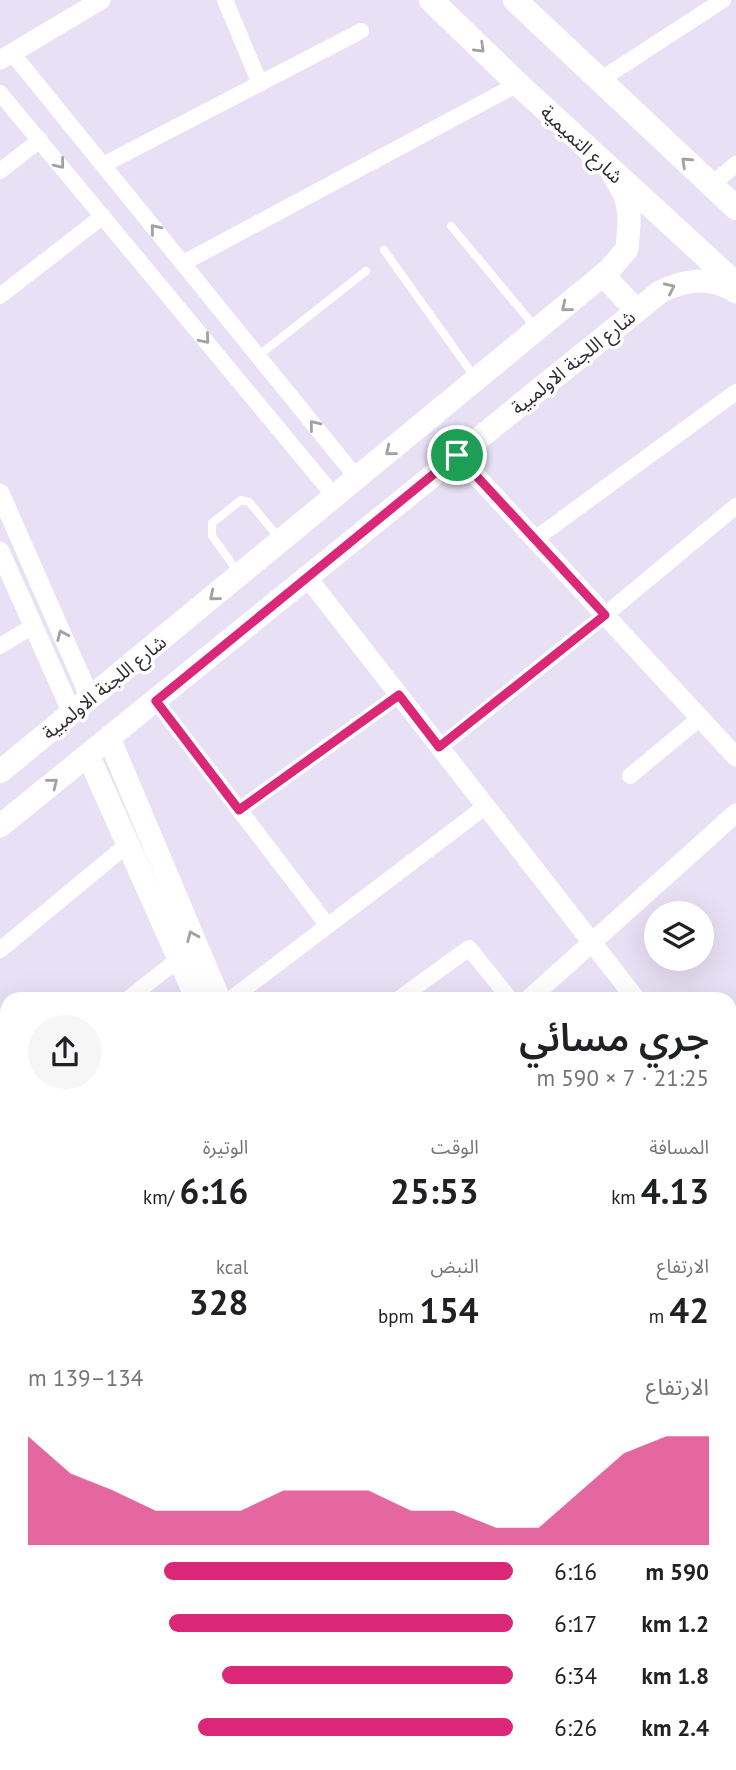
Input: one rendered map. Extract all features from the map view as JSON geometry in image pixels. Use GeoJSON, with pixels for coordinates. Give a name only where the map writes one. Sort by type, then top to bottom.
{"type":"FeatureCollection","features":[{"type":"Feature","properties":{"kind":"main road","name":"شارع التميمية"},"geometry":{"type":"LineString","coordinates":[[431,0],[518,85],[736,284]]}},
{"type":"Feature","properties":{"kind":"main road"},"geometry":{"type":"LineString","coordinates":[[515,0],[736,208]]}},
{"type":"Feature","properties":{"kind":"main road","name":"شارع اللجنة الاولمبية"},"geometry":{"type":"LineString","coordinates":[[0,772],[604,275],[626,249],[629,239],[629,212],[625,195],[611,171]]}},
{"type":"Feature","properties":{"kind":"main road"},"geometry":{"type":"LineString","coordinates":[[604,275],[637,311]]}},
{"type":"Feature","properties":{"kind":"main road","name":"شارع اللجنة الاولمبية"},"geometry":{"type":"LineString","coordinates":[[0,826],[660,292],[674,285],[709,281],[727,286],[736,292]]}},
{"type":"Feature","properties":{"kind":"main road"},"geometry":{"type":"LineString","coordinates":[[109,738],[216,992]]}},
{"type":"Feature","properties":{"kind":"main road"},"geometry":{"type":"LineString","coordinates":[[88,755],[194,992]]}},
{"type":"Feature","properties":{"kind":"street"},"geometry":{"type":"LineString","coordinates":[[101,0],[6,56],[103,165],[357,478]]}},
{"type":"Feature","properties":{"kind":"street"},"geometry":{"type":"LineString","coordinates":[[225,0],[260,84]]}},
{"type":"Feature","properties":{"kind":"street"},"geometry":{"type":"LineString","coordinates":[[600,80],[723,0]]}},
{"type":"Feature","properties":{"kind":"street"},"geometry":{"type":"LineString","coordinates":[[103,165],[362,31]]}},
{"type":"Feature","properties":{"kind":"street"},"geometry":{"type":"LineString","coordinates":[[183,263],[518,85]]}},
{"type":"Feature","properties":{"kind":"street"},"geometry":{"type":"LineString","coordinates":[[0,93],[335,497]]}},
{"type":"Feature","properties":{"kind":"street"},"geometry":{"type":"LineString","coordinates":[[0,171],[40,140]]}},
{"type":"Feature","properties":{"kind":"street"},"geometry":{"type":"LineString","coordinates":[[711,185],[736,164]]}},
{"type":"Feature","properties":{"kind":"street"},"geometry":{"type":"LineString","coordinates":[[0,296],[103,216]]}},
{"type":"Feature","properties":{"kind":"street"},"geometry":{"type":"LineString","coordinates":[[535,539],[736,392]]}},
{"type":"Feature","properties":{"kind":"street"},"geometry":{"type":"LineString","coordinates":[[457,455],[736,757]]}},
{"type":"Feature","properties":{"kind":"street"},"geometry":{"type":"LineString","coordinates":[[0,493],[19,536],[81,705]]}},
{"type":"Feature","properties":{"kind":"street"},"geometry":{"type":"LineString","coordinates":[[439,747],[736,506]]}},
{"type":"Feature","properties":{"kind":"street"},"geometry":{"type":"LineString","coordinates":[[0,544],[19,536]]}},
{"type":"Feature","properties":{"kind":"street"},"geometry":{"type":"LineString","coordinates":[[0,551],[33,626],[81,705]]}},
{"type":"Feature","properties":{"kind":"street"},"geometry":{"type":"LineString","coordinates":[[307,577],[630,992]]}},
{"type":"Feature","properties":{"kind":"street"},"geometry":{"type":"LineString","coordinates":[[0,646],[33,626]]}},
{"type":"Feature","properties":{"kind":"street"},"geometry":{"type":"LineString","coordinates":[[239,810],[399,695]]}},
{"type":"Feature","properties":{"kind":"street"},"geometry":{"type":"LineString","coordinates":[[156,701],[327,926]]}},
{"type":"Feature","properties":{"kind":"street"},"geometry":{"type":"LineString","coordinates":[[629,776],[700,718]]}},
{"type":"Feature","properties":{"kind":"street"},"geometry":{"type":"LineString","coordinates":[[240,992],[486,806]]}},
{"type":"Feature","properties":{"kind":"street"},"geometry":{"type":"LineString","coordinates":[[537,992],[736,813]]}},
{"type":"Feature","properties":{"kind":"street"},"geometry":{"type":"LineString","coordinates":[[0,950],[128,844]]}},
{"type":"Feature","properties":{"kind":"street"},"geometry":{"type":"LineString","coordinates":[[408,992],[469,948],[504,992]]}},
{"type":"Feature","properties":{"kind":"street"},"geometry":{"type":"LineString","coordinates":[[137,992],[180,958]]}},
{"type":"Feature","properties":{"kind":"lane"},"geometry":{"type":"LineString","coordinates":[[451,226],[538,330]]}},
{"type":"Feature","properties":{"kind":"lane"},"geometry":{"type":"LineString","coordinates":[[384,250],[477,379]]}},
{"type":"Feature","properties":{"kind":"lane"},"geometry":{"type":"LineString","coordinates":[[258,356],[366,271]]}},
{"type":"Feature","properties":{"kind":"lane"},"geometry":{"type":"LineString","coordinates":[[240,575],[212,536],[212,523],[241,500],[249,502],[282,540]]}},
{"type":"Feature","properties":{"kind":"route"},"geometry":{"type":"LineString","coordinates":[[457,455],[605,615],[439,747],[399,695],[239,810],[156,701],[457,455]]}}]}
